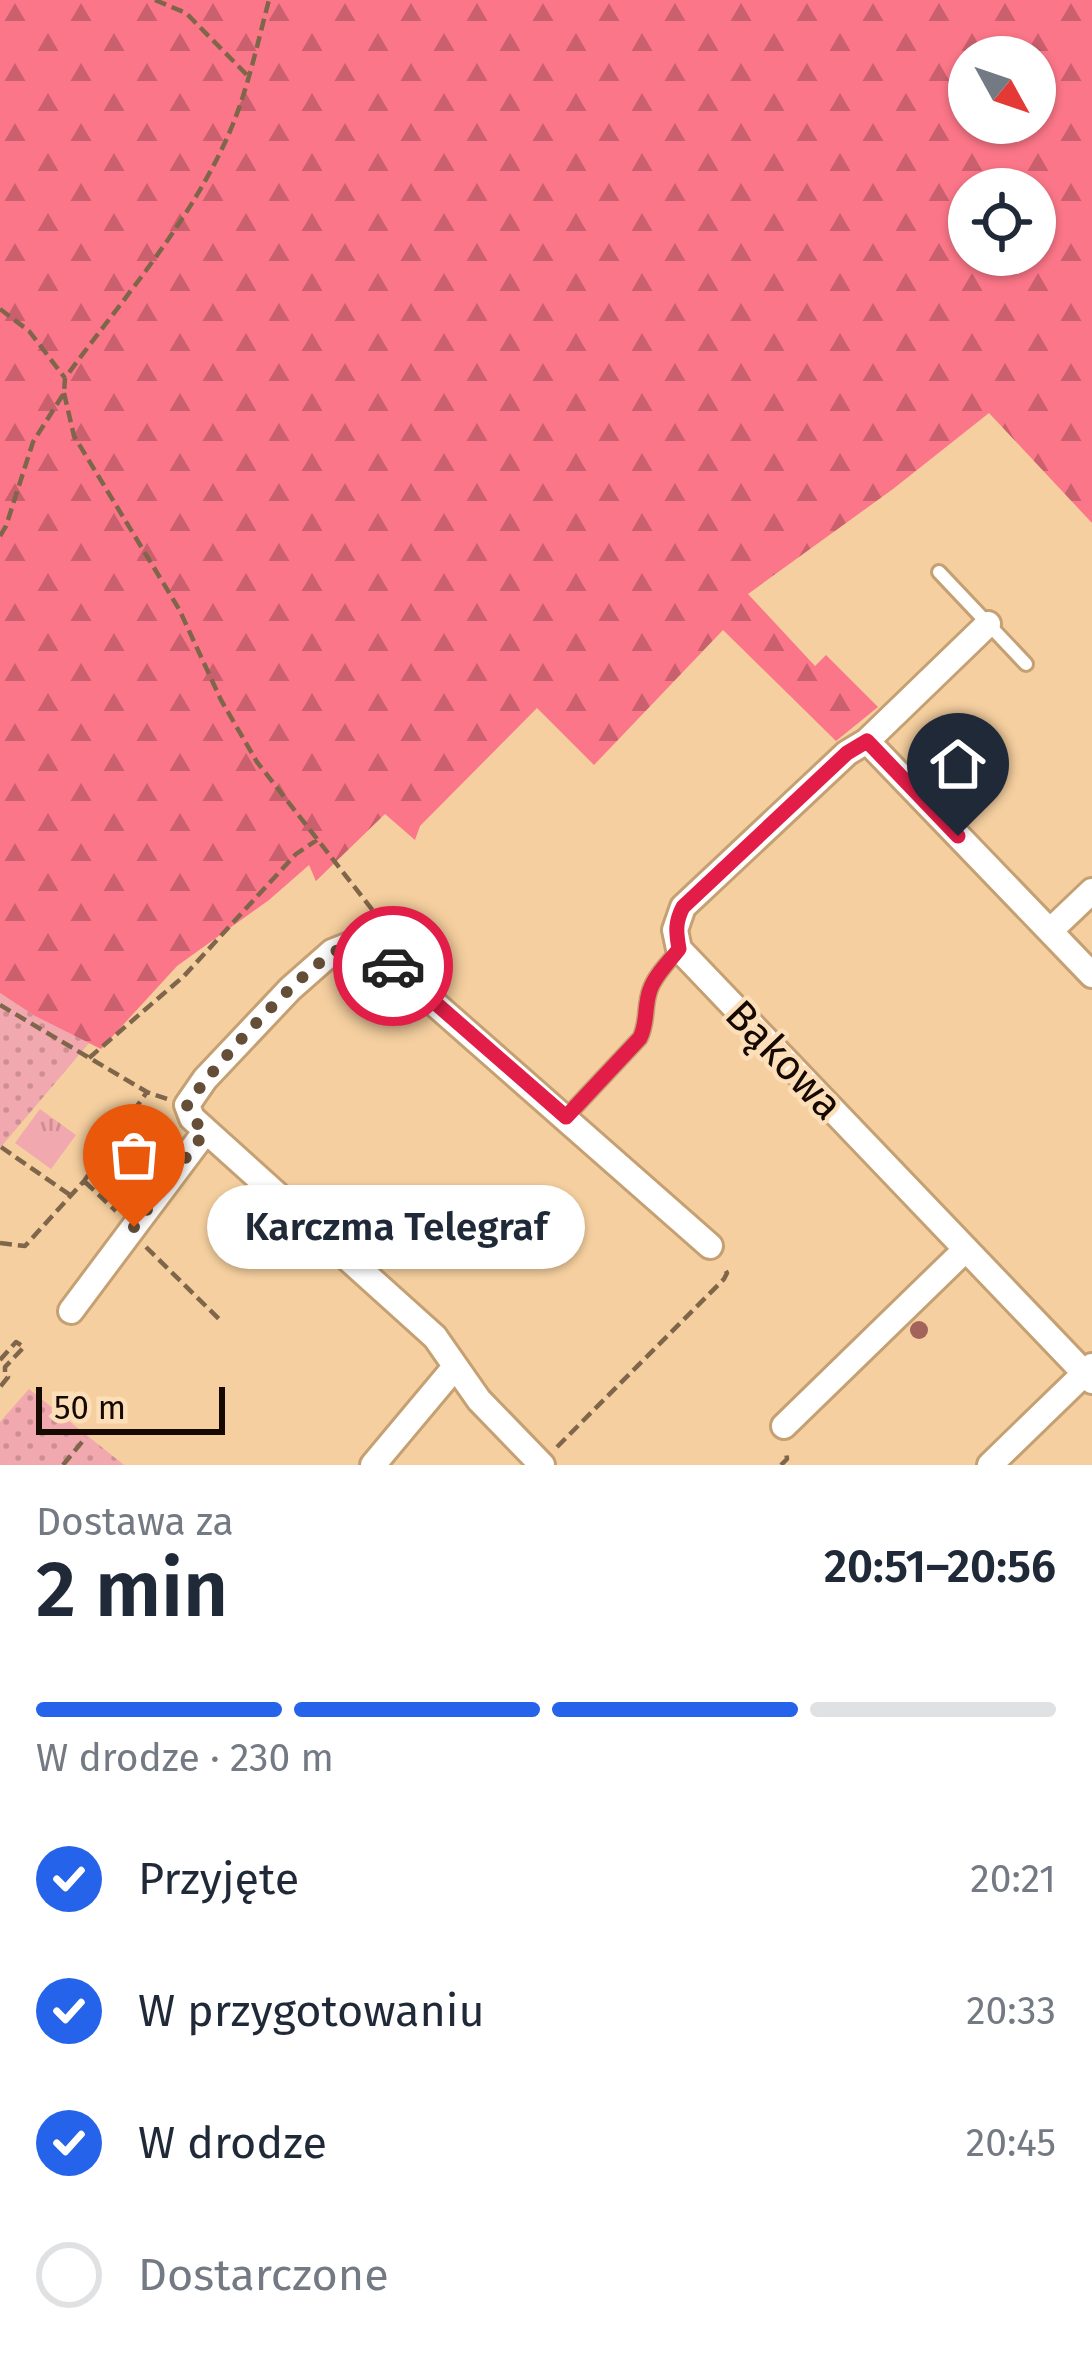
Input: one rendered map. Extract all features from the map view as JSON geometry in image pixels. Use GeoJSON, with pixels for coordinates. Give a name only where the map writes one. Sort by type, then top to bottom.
{"type":"FeatureCollection","features":[{"type":"Feature","properties":{"kind":"street"},"geometry":{"type":"LineString","coordinates":[[679,949],[675,930],[683,907],[988,624]]}},
{"type":"Feature","properties":{"kind":"street"},"geometry":{"type":"LineString","coordinates":[[867,741],[1092,975]]}},
{"type":"Feature","properties":{"kind":"street"},"geometry":{"type":"LineString","coordinates":[[1050,931],[1092,891]]}},
{"type":"Feature","properties":{"kind":"street"},"geometry":{"type":"LineString","coordinates":[[547,1459],[479,1400],[435,1337],[192,1118],[187,1105],[205,1079],[332,952],[362,944],[710,1246]]}},
{"type":"Feature","properties":{"kind":"street","name":"Bąkowa"},"geometry":{"type":"LineString","coordinates":[[679,949],[1090,1374]]}},
{"type":"Feature","properties":{"kind":"street"},"geometry":{"type":"LineString","coordinates":[[71,1311],[205,1132]]}},
{"type":"Feature","properties":{"kind":"street"},"geometry":{"type":"LineString","coordinates":[[784,1426],[966,1250]]}},
{"type":"Feature","properties":{"kind":"street"},"geometry":{"type":"LineString","coordinates":[[373,1465],[455,1367]]}},
{"type":"Feature","properties":{"kind":"street"},"geometry":{"type":"LineString","coordinates":[[990,1465],[1090,1374]]}},
{"type":"Feature","properties":{"kind":"lane"},"geometry":{"type":"LineString","coordinates":[[939,572],[1026,664]]}},
{"type":"Feature","properties":{"kind":"lane"},"geometry":{"type":"LineString","coordinates":[[566,1117],[640,1038],[651,985],[679,949]]}},
{"type":"Feature","properties":{"kind":"path"},"geometry":{"type":"LineString","coordinates":[[154,0],[186,14],[249,77]]}},
{"type":"Feature","properties":{"kind":"path"},"geometry":{"type":"LineString","coordinates":[[269,0],[232,126],[186,212],[65,378],[64,393],[74,436],[179,610],[221,700],[257,762],[374,912],[362,944]]}},
{"type":"Feature","properties":{"kind":"path"},"geometry":{"type":"LineString","coordinates":[[0,309],[29,332],[65,378]]}},
{"type":"Feature","properties":{"kind":"path"},"geometry":{"type":"LineString","coordinates":[[0,536],[33,442],[64,393]]}},
{"type":"Feature","properties":{"kind":"path"},"geometry":{"type":"LineString","coordinates":[[88,1058],[184,976],[296,854],[317,840]]}},
{"type":"Feature","properties":{"kind":"path"},"geometry":{"type":"LineString","coordinates":[[0,1005],[147,1093],[187,1105]]}},
{"type":"Feature","properties":{"kind":"path"},"geometry":{"type":"LineString","coordinates":[[0,1243],[25,1246],[84,1181],[147,1093]]}},
{"type":"Feature","properties":{"kind":"path"},"geometry":{"type":"LineString","coordinates":[[1,1147],[70,1195]]}},
{"type":"Feature","properties":{"kind":"path"},"geometry":{"type":"LineString","coordinates":[[84,1181],[98,1196]]}},
{"type":"Feature","properties":{"kind":"path"},"geometry":{"type":"LineString","coordinates":[[130,1232],[219,1319]]}},
{"type":"Feature","properties":{"kind":"path"},"geometry":{"type":"LineString","coordinates":[[547,1459],[724,1279],[728,1273],[710,1246]]}},
{"type":"Feature","properties":{"kind":"path"},"geometry":{"type":"LineString","coordinates":[[0,1360],[16,1342],[24,1347],[5,1367],[8,1377],[0,1387]]}},
{"type":"Feature","properties":{"kind":"path"},"geometry":{"type":"LineString","coordinates":[[63,1465],[86,1437]]}},
{"type":"Feature","properties":{"kind":"green space"},"geometry":{"type":"Polygon","coordinates":[[[0,0],[1092,0],[1092,523],[989,413],[748,594],[815,666],[826,655],[878,707],[836,741],[723,630],[594,765],[537,708],[420,826],[415,840],[385,814],[316,881],[309,865],[177,966],[101,1049],[0,993],[0,0]]]}},
{"type":"Feature","properties":{"kind":"green space"},"geometry":{"type":"Polygon","coordinates":[[[0,993],[89,1043],[0,1148],[0,993]]]}},
{"type":"Feature","properties":{"kind":"green space"},"geometry":{"type":"Polygon","coordinates":[[[40,1109],[76,1135],[51,1169],[15,1143],[40,1109]]]}},
{"type":"Feature","properties":{"kind":"green space"},"geometry":{"type":"Polygon","coordinates":[[[29,1389],[124,1465],[0,1465],[0,1422],[29,1389]]]}},
{"type":"Feature","properties":{"kind":"way so far"},"geometry":{"type":"LineString","coordinates":[[134,1227],[205,1132],[187,1105],[205,1079],[290,989],[332,952],[356,942],[368,945],[393,966]]}},
{"type":"Feature","properties":{"kind":"place","name":"Karczma Telegraf"},"geometry":{"type":"Point","coordinates":[134,1227]}},
{"type":"Feature","properties":{"kind":"route"},"geometry":{"type":"LineString","coordinates":[[393,966],[566,1117],[640,1038],[651,985],[679,949],[675,930],[683,907],[847,753],[867,741],[958,836]]}}]}
